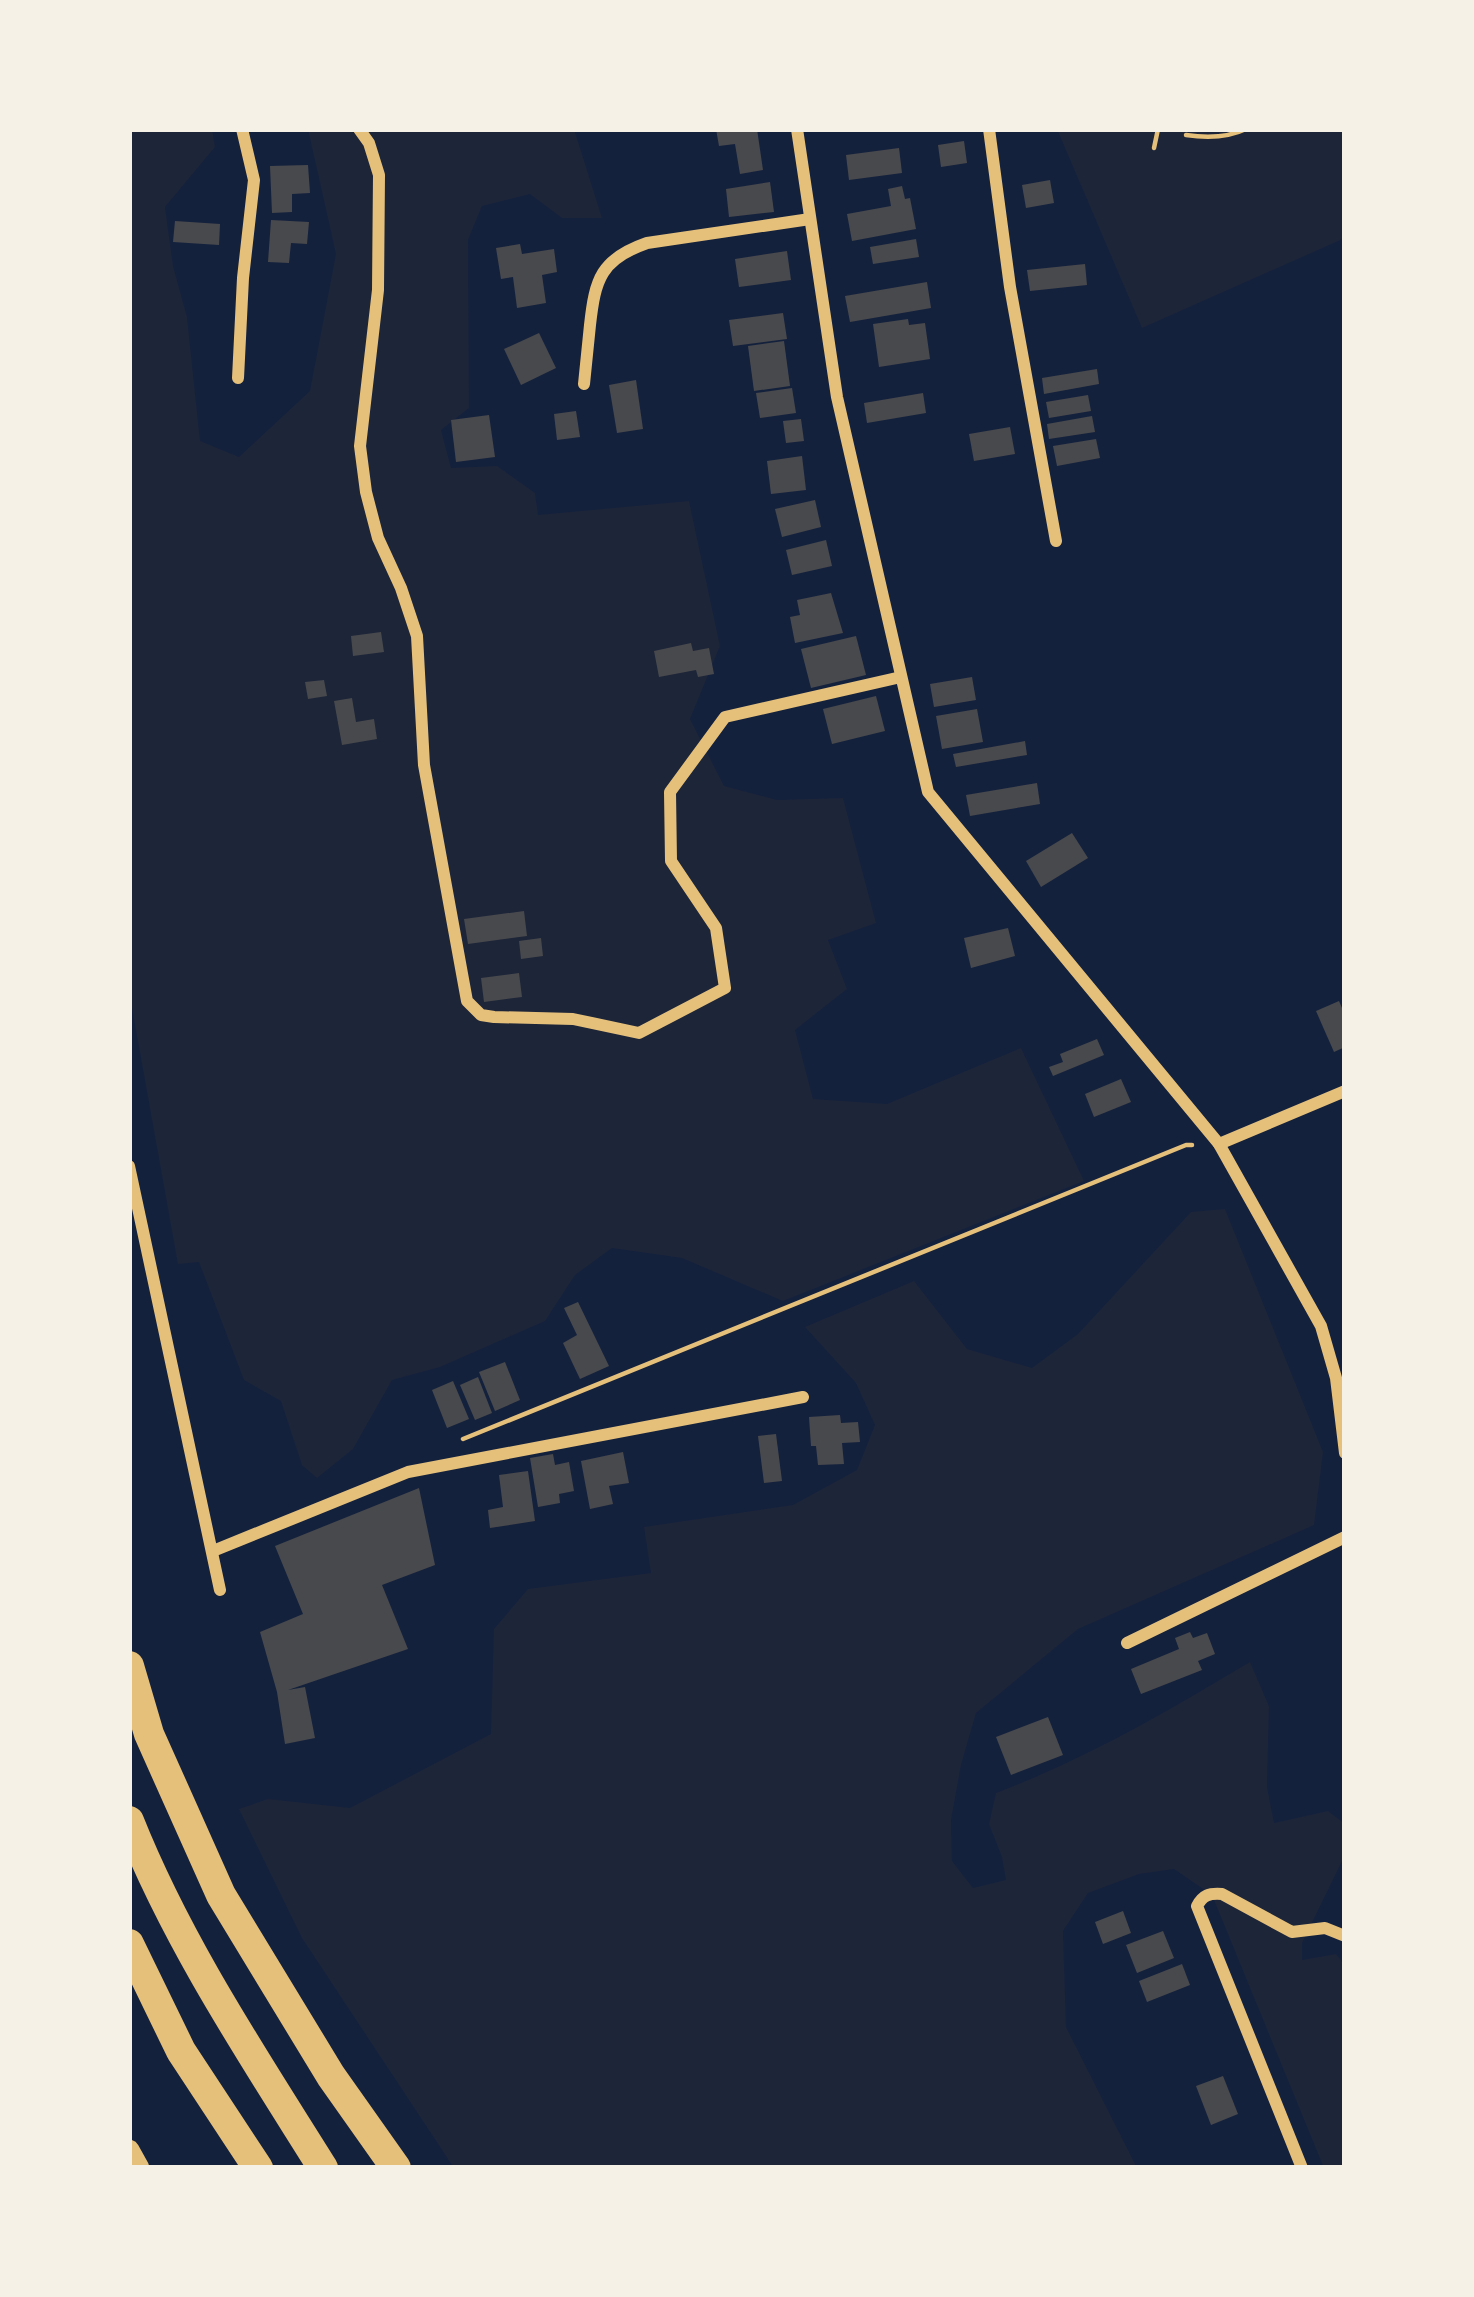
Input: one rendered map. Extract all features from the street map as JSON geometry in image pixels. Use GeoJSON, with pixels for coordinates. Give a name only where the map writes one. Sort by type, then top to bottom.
{"type":"FeatureCollection","features":[{"type":"Feature","properties":{"kind":"highway"},"geometry":{"type":"LineString","coordinates":[[129,1666],[149,1734],[221,1895],[331,2076],[396,2168]]}},
{"type":"Feature","properties":{"kind":"highway"},"geometry":{"type":"LineString","coordinates":[[129,1821],[152,1879],[323,2168]]}},
{"type":"Feature","properties":{"kind":"highway"},"geometry":{"type":"LineString","coordinates":[[129,1944],[181,2050],[258,2168]]}},
{"type":"Feature","properties":{"kind":"main road"},"geometry":{"type":"LineString","coordinates":[[129,2150],[139,2168]]}},
{"type":"Feature","properties":{"kind":"street"},"geometry":{"type":"LineString","coordinates":[[238,379],[254,180],[242,129]]}},
{"type":"Feature","properties":{"kind":"street"},"geometry":{"type":"LineString","coordinates":[[359,129],[369,143],[379,176],[378,290],[360,446],[378,538],[417,636],[424,765],[467,1001],[481,1015],[494,1018],[573,1019],[639,1033],[725,988],[716,928],[671,861],[670,792],[725,717],[902,677]]}},
{"type":"Feature","properties":{"kind":"street"},"geometry":{"type":"LineString","coordinates":[[797,129],[836,397],[928,792],[1220,1144],[1321,1326],[1336,1378],[1345,1454]]}},
{"type":"Feature","properties":{"kind":"street"},"geometry":{"type":"LineString","coordinates":[[989,129],[1010,287],[1056,541]]}},
{"type":"Feature","properties":{"kind":"street"},"geometry":{"type":"LineString","coordinates":[[584,384],[595,288],[612,261],[647,243],[810,219]]}},
{"type":"Feature","properties":{"kind":"street"},"geometry":{"type":"LineString","coordinates":[[1220,1144],[1345,1091]]}},
{"type":"Feature","properties":{"kind":"street"},"geometry":{"type":"LineString","coordinates":[[129,1166],[220,1590]]}},
{"type":"Feature","properties":{"kind":"street"},"geometry":{"type":"LineString","coordinates":[[213,1551],[408,1472],[803,1396]]}},
{"type":"Feature","properties":{"kind":"street"},"geometry":{"type":"LineString","coordinates":[[1127,1642],[1345,1537]]}},
{"type":"Feature","properties":{"kind":"street"},"geometry":{"type":"LineString","coordinates":[[1302,2168],[1197,1906],[1211,1893],[1222,1894],[1292,1932],[1325,1928],[1345,1936]]}},
{"type":"Feature","properties":{"kind":"path"},"geometry":{"type":"LineString","coordinates":[[1154,148],[1158,129]]}},
{"type":"Feature","properties":{"kind":"path"},"geometry":{"type":"LineString","coordinates":[[1186,135],[1234,135],[1246,129]]}},
{"type":"Feature","properties":{"kind":"path"},"geometry":{"type":"LineString","coordinates":[[464,1439],[1186,1145]]}},
{"type":"Feature","properties":{"kind":"shaded area"},"geometry":{"type":"Polygon","coordinates":[[[129,129],[212,129],[215,147],[165,207],[173,266],[187,317],[200,441],[239,457],[310,391],[336,254],[308,129],[574,129],[602,218],[562,218],[530,194],[482,206],[468,240],[469,408],[441,430],[451,468],[497,466],[535,493],[538,515],[689,501],[720,646],[690,719],[724,786],[777,800],[843,798],[876,923],[828,940],[847,989],[795,1030],[813,1099],[887,1104],[1021,1048],[1084,1181],[783,1301],[682,1258],[612,1248],[575,1275],[545,1321],[440,1367],[392,1380],[353,1449],[317,1478],[302,1465],[281,1401],[244,1380],[199,1262],[178,1264],[129,991],[129,129]]]}},
{"type":"Feature","properties":{"kind":"shaded area"},"geometry":{"type":"Polygon","coordinates":[[[1057,129],[1345,129],[1345,238],[1142,328],[1057,129]]]}},
{"type":"Feature","properties":{"kind":"shaded area"},"geometry":{"type":"Polygon","coordinates":[[[1225,1209],[1323,1452],[1314,1525],[1078,1629],[976,1713],[951,1820],[952,1861],[973,1888],[1006,1880],[989,1824],[996,1793],[1094,1750],[1250,1662],[1269,1706],[1267,1787],[1274,1823],[1328,1811],[1345,1824],[1345,1855],[1302,1943],[1302,1960],[1336,1954],[1345,1965],[1345,2168],[1324,2168],[1212,1895],[1174,1869],[1139,1874],[1088,1893],[1063,1931],[1066,2027],[1137,2168],[454,2168],[302,1938],[239,1809],[268,1799],[350,1808],[491,1734],[494,1629],[528,1589],[651,1573],[644,1527],[793,1505],[857,1470],[875,1425],[856,1383],[805,1327],[914,1281],[967,1349],[1032,1368],[1078,1334],[1191,1212],[1225,1209]]]}},
{"type":"Feature","properties":{"kind":"building"},"geometry":{"type":"Polygon","coordinates":[[[716,129],[757,129],[763,170],[740,174],[735,144],[719,146],[716,129]]]}},
{"type":"Feature","properties":{"kind":"building"},"geometry":{"type":"Polygon","coordinates":[[[964,141],[967,163],[941,167],[938,145],[964,141]]]}},
{"type":"Feature","properties":{"kind":"building"},"geometry":{"type":"Polygon","coordinates":[[[899,148],[902,173],[849,180],[846,155],[899,148]]]}},
{"type":"Feature","properties":{"kind":"building"},"geometry":{"type":"Polygon","coordinates":[[[308,165],[310,193],[292,194],[292,212],[272,213],[270,166],[308,165]]]}},
{"type":"Feature","properties":{"kind":"building"},"geometry":{"type":"Polygon","coordinates":[[[1050,180],[1054,203],[1026,208],[1022,185],[1050,180]]]}},
{"type":"Feature","properties":{"kind":"building"},"geometry":{"type":"Polygon","coordinates":[[[770,182],[774,212],[729,217],[726,189],[770,182]]]}},
{"type":"Feature","properties":{"kind":"building"},"geometry":{"type":"Polygon","coordinates":[[[902,186],[905,199],[910,198],[916,229],[852,241],[847,214],[891,206],[888,189],[902,186]]]}},
{"type":"Feature","properties":{"kind":"building"},"geometry":{"type":"Polygon","coordinates":[[[271,220],[309,222],[307,244],[291,243],[289,263],[268,262],[271,220]]]}},
{"type":"Feature","properties":{"kind":"building"},"geometry":{"type":"Polygon","coordinates":[[[175,221],[220,224],[219,245],[173,242],[175,221]]]}},
{"type":"Feature","properties":{"kind":"building"},"geometry":{"type":"Polygon","coordinates":[[[916,239],[919,257],[873,264],[870,247],[916,239]]]}},
{"type":"Feature","properties":{"kind":"building"},"geometry":{"type":"Polygon","coordinates":[[[520,244],[522,254],[554,249],[557,272],[542,275],[546,303],[517,308],[513,277],[501,279],[496,248],[520,244]]]}},
{"type":"Feature","properties":{"kind":"building"},"geometry":{"type":"Polygon","coordinates":[[[787,251],[791,280],[739,287],[735,259],[787,251]]]}},
{"type":"Feature","properties":{"kind":"building"},"geometry":{"type":"Polygon","coordinates":[[[1085,264],[1087,285],[1030,291],[1027,270],[1085,264]]]}},
{"type":"Feature","properties":{"kind":"building"},"geometry":{"type":"Polygon","coordinates":[[[927,282],[931,308],[850,322],[845,296],[927,282]]]}},
{"type":"Feature","properties":{"kind":"building"},"geometry":{"type":"Polygon","coordinates":[[[783,313],[787,339],[733,346],[729,320],[783,313]]]}},
{"type":"Feature","properties":{"kind":"building"},"geometry":{"type":"Polygon","coordinates":[[[908,319],[909,325],[925,323],[930,359],[879,367],[873,324],[908,319]]]}},
{"type":"Feature","properties":{"kind":"building"},"geometry":{"type":"Polygon","coordinates":[[[539,333],[556,368],[521,385],[504,349],[539,333]]]}},
{"type":"Feature","properties":{"kind":"building"},"geometry":{"type":"Polygon","coordinates":[[[784,341],[790,386],[754,391],[748,346],[784,341]]]}},
{"type":"Feature","properties":{"kind":"building"},"geometry":{"type":"Polygon","coordinates":[[[1097,369],[1099,384],[1044,394],[1042,378],[1097,369]]]}},
{"type":"Feature","properties":{"kind":"building"},"geometry":{"type":"Polygon","coordinates":[[[636,380],[643,429],[617,433],[609,385],[636,380]]]}},
{"type":"Feature","properties":{"kind":"building"},"geometry":{"type":"Polygon","coordinates":[[[792,388],[796,413],[760,418],[756,393],[792,388]]]}},
{"type":"Feature","properties":{"kind":"building"},"geometry":{"type":"Polygon","coordinates":[[[923,393],[926,413],[867,423],[864,403],[923,393]]]}},
{"type":"Feature","properties":{"kind":"building"},"geometry":{"type":"Polygon","coordinates":[[[1088,395],[1091,411],[1049,418],[1046,402],[1088,395]]]}},
{"type":"Feature","properties":{"kind":"building"},"geometry":{"type":"Polygon","coordinates":[[[576,411],[580,437],[557,440],[554,414],[576,411]]]}},
{"type":"Feature","properties":{"kind":"building"},"geometry":{"type":"Polygon","coordinates":[[[489,415],[495,457],[456,462],[451,420],[489,415]]]}},
{"type":"Feature","properties":{"kind":"building"},"geometry":{"type":"Polygon","coordinates":[[[1092,416],[1095,432],[1049,439],[1047,424],[1092,416]]]}},
{"type":"Feature","properties":{"kind":"building"},"geometry":{"type":"Polygon","coordinates":[[[801,419],[804,441],[786,443],[783,421],[801,419]]]}},
{"type":"Feature","properties":{"kind":"building"},"geometry":{"type":"Polygon","coordinates":[[[1010,427],[1015,454],[974,461],[969,434],[1010,427]]]}},
{"type":"Feature","properties":{"kind":"building"},"geometry":{"type":"Polygon","coordinates":[[[1096,439],[1100,458],[1057,466],[1053,446],[1096,439]]]}},
{"type":"Feature","properties":{"kind":"building"},"geometry":{"type":"Polygon","coordinates":[[[802,456],[806,490],[771,494],[767,461],[802,456]]]}},
{"type":"Feature","properties":{"kind":"building"},"geometry":{"type":"Polygon","coordinates":[[[815,500],[821,527],[782,537],[775,509],[815,500]]]}},
{"type":"Feature","properties":{"kind":"building"},"geometry":{"type":"Polygon","coordinates":[[[826,540],[832,566],[792,575],[786,550],[826,540]]]}},
{"type":"Feature","properties":{"kind":"building"},"geometry":{"type":"Polygon","coordinates":[[[831,593],[843,633],[795,643],[790,617],[800,615],[797,600],[831,593]]]}},
{"type":"Feature","properties":{"kind":"building"},"geometry":{"type":"Polygon","coordinates":[[[381,632],[384,652],[353,656],[351,636],[381,632]]]}},
{"type":"Feature","properties":{"kind":"building"},"geometry":{"type":"Polygon","coordinates":[[[856,636],[866,675],[811,688],[801,649],[856,636]]]}},
{"type":"Feature","properties":{"kind":"building"},"geometry":{"type":"Polygon","coordinates":[[[691,643],[693,651],[709,648],[714,674],[698,677],[696,670],[659,677],[654,651],[691,643]]]}},
{"type":"Feature","properties":{"kind":"building"},"geometry":{"type":"Polygon","coordinates":[[[972,677],[976,700],[934,707],[930,684],[972,677]]]}},
{"type":"Feature","properties":{"kind":"building"},"geometry":{"type":"Polygon","coordinates":[[[324,680],[327,696],[308,699],[305,682],[324,680]]]}},
{"type":"Feature","properties":{"kind":"building"},"geometry":{"type":"Polygon","coordinates":[[[876,696],[885,731],[832,744],[823,709],[876,696]]]}},
{"type":"Feature","properties":{"kind":"building"},"geometry":{"type":"Polygon","coordinates":[[[352,698],[356,722],[374,719],[377,739],[342,745],[334,701],[352,698]]]}},
{"type":"Feature","properties":{"kind":"building"},"geometry":{"type":"Polygon","coordinates":[[[977,709],[983,742],[942,749],[936,716],[977,709]]]}},
{"type":"Feature","properties":{"kind":"building"},"geometry":{"type":"Polygon","coordinates":[[[1025,741],[1027,755],[956,767],[953,754],[1025,741]]]}},
{"type":"Feature","properties":{"kind":"building"},"geometry":{"type":"Polygon","coordinates":[[[1037,783],[1040,804],[970,816],[966,795],[1037,783]]]}},
{"type":"Feature","properties":{"kind":"building"},"geometry":{"type":"Polygon","coordinates":[[[1072,833],[1088,858],[1041,887],[1026,861],[1072,833]]]}},
{"type":"Feature","properties":{"kind":"building"},"geometry":{"type":"Polygon","coordinates":[[[524,911],[527,936],[468,944],[464,919],[524,911]]]}},
{"type":"Feature","properties":{"kind":"building"},"geometry":{"type":"Polygon","coordinates":[[[1008,928],[1015,956],[971,968],[964,938],[1008,928]]]}},
{"type":"Feature","properties":{"kind":"building"},"geometry":{"type":"Polygon","coordinates":[[[541,938],[543,956],[521,959],[519,941],[541,938]]]}},
{"type":"Feature","properties":{"kind":"building"},"geometry":{"type":"Polygon","coordinates":[[[519,973],[522,997],[484,1002],[481,978],[519,973]]]}},
{"type":"Feature","properties":{"kind":"building"},"geometry":{"type":"Polygon","coordinates":[[[1339,1001],[1345,1015],[1345,1047],[1334,1052],[1316,1011],[1339,1001]]]}},
{"type":"Feature","properties":{"kind":"building"},"geometry":{"type":"Polygon","coordinates":[[[1097,1039],[1104,1055],[1053,1076],[1049,1067],[1063,1062],[1060,1054],[1097,1039]]]}},
{"type":"Feature","properties":{"kind":"building"},"geometry":{"type":"Polygon","coordinates":[[[1121,1079],[1131,1102],[1094,1117],[1085,1094],[1121,1079]]]}},
{"type":"Feature","properties":{"kind":"building"},"geometry":{"type":"Polygon","coordinates":[[[578,1302],[609,1366],[580,1379],[563,1343],[577,1335],[564,1308],[578,1302]]]}},
{"type":"Feature","properties":{"kind":"building"},"geometry":{"type":"Polygon","coordinates":[[[505,1362],[520,1400],[495,1411],[479,1372],[505,1362]]]}},
{"type":"Feature","properties":{"kind":"building"},"geometry":{"type":"Polygon","coordinates":[[[478,1377],[492,1413],[475,1420],[460,1385],[478,1377]]]}},
{"type":"Feature","properties":{"kind":"building"},"geometry":{"type":"Polygon","coordinates":[[[453,1381],[469,1419],[447,1428],[432,1390],[453,1381]]]}},
{"type":"Feature","properties":{"kind":"building"},"geometry":{"type":"Polygon","coordinates":[[[840,1415],[841,1423],[858,1422],[860,1442],[842,1443],[844,1464],[818,1465],[809,1417],[840,1415]]]}},
{"type":"Feature","properties":{"kind":"building"},"geometry":{"type":"Polygon","coordinates":[[[776,1434],[782,1481],[764,1483],[758,1436],[776,1434]]]}},
{"type":"Feature","properties":{"kind":"building"},"geometry":{"type":"Polygon","coordinates":[[[623,1452],[629,1483],[609,1486],[613,1504],[590,1509],[581,1461],[623,1452]]]}},
{"type":"Feature","properties":{"kind":"building"},"geometry":{"type":"Polygon","coordinates":[[[553,1454],[555,1465],[569,1462],[574,1491],[559,1494],[560,1503],[538,1507],[530,1458],[553,1454]]]}},
{"type":"Feature","properties":{"kind":"building"},"geometry":{"type":"Polygon","coordinates":[[[528,1471],[535,1521],[490,1528],[488,1510],[503,1507],[499,1475],[528,1471]]]}},
{"type":"Feature","properties":{"kind":"building"},"geometry":{"type":"Polygon","coordinates":[[[419,1488],[435,1565],[382,1585],[408,1649],[288,1690],[305,1687],[315,1738],[285,1744],[260,1632],[303,1614],[275,1546],[419,1488]]]}},
{"type":"Feature","properties":{"kind":"building"},"geometry":{"type":"Polygon","coordinates":[[[1190,1632],[1193,1638],[1207,1633],[1215,1654],[1198,1661],[1202,1670],[1141,1694],[1131,1669],[1179,1649],[1175,1638],[1190,1632]]]}},
{"type":"Feature","properties":{"kind":"building"},"geometry":{"type":"Polygon","coordinates":[[[1048,1717],[1063,1755],[1011,1775],[996,1737],[1048,1717]]]}},
{"type":"Feature","properties":{"kind":"building"},"geometry":{"type":"Polygon","coordinates":[[[1123,1911],[1131,1933],[1103,1944],[1095,1922],[1123,1911]]]}},
{"type":"Feature","properties":{"kind":"building"},"geometry":{"type":"Polygon","coordinates":[[[1163,1931],[1174,1958],[1137,1973],[1126,1945],[1163,1931]]]}},
{"type":"Feature","properties":{"kind":"building"},"geometry":{"type":"Polygon","coordinates":[[[1182,1964],[1190,1985],[1147,2002],[1139,1981],[1182,1964]]]}},
{"type":"Feature","properties":{"kind":"building"},"geometry":{"type":"Polygon","coordinates":[[[1223,2076],[1238,2114],[1211,2125],[1196,2086],[1223,2076]]]}}]}
